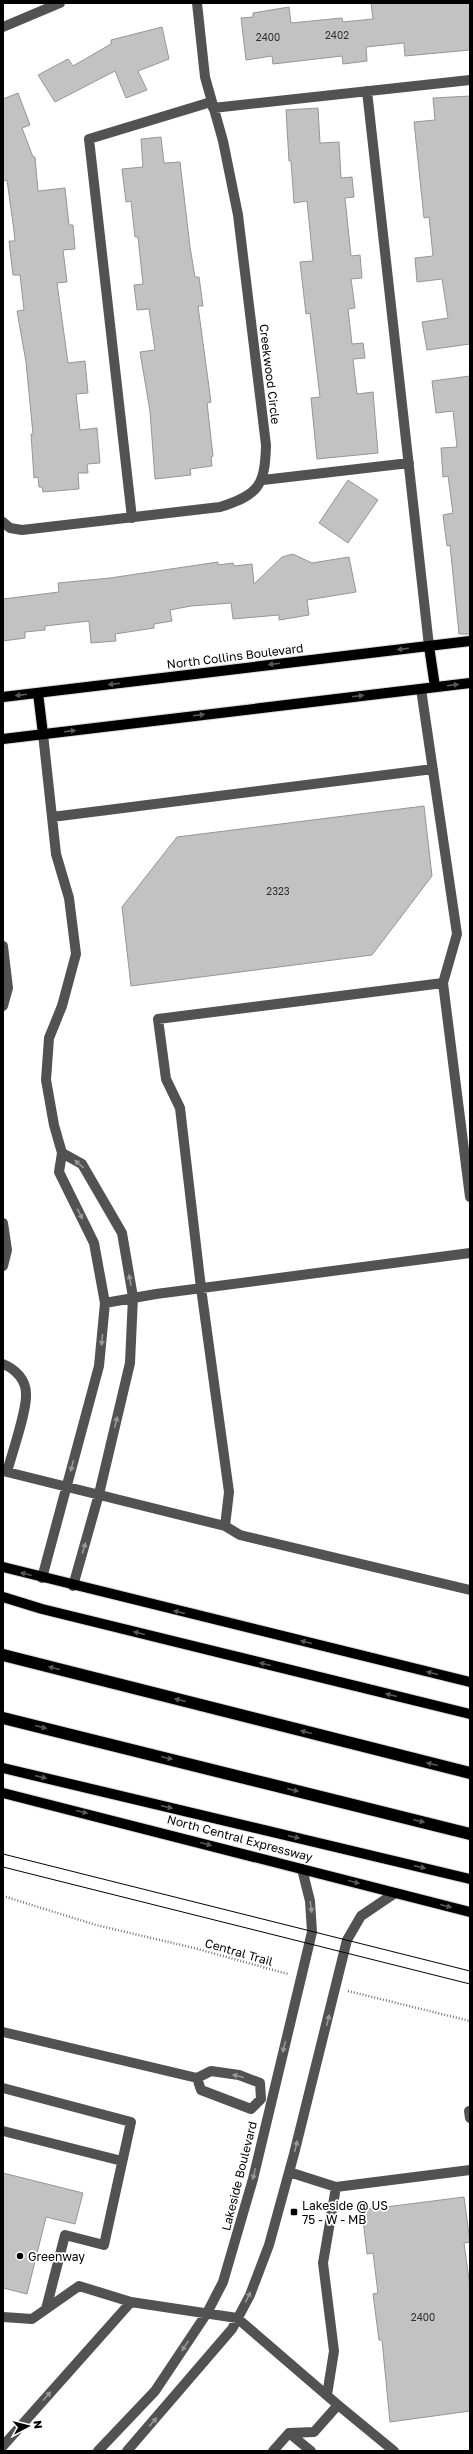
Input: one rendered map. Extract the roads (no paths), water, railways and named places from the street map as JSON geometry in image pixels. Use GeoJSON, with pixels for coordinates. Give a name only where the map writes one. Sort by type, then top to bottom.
{"type":"FeatureCollection","features":[{"type":"Feature","properties":{"kind":"highway"},"geometry":{"type":"LineString","coordinates":[[3,1655],[470,1773]]}},
{"type":"Feature","properties":{"kind":"highway"},"geometry":{"type":"LineString","coordinates":[[3,1718],[470,1834]]}},
{"type":"Feature","properties":{"kind":"main road","name":"North Collins Boulevard"},"geometry":{"type":"LineString","coordinates":[[3,697],[470,641]]}},
{"type":"Feature","properties":{"kind":"main road"},"geometry":{"type":"LineString","coordinates":[[429,646],[435,687]]}},
{"type":"Feature","properties":{"kind":"main road"},"geometry":{"type":"LineString","coordinates":[[3,739],[470,683]]}},
{"type":"Feature","properties":{"kind":"main road"},"geometry":{"type":"LineString","coordinates":[[38,693],[43,734]]}},
{"type":"Feature","properties":{"kind":"main road"},"geometry":{"type":"LineString","coordinates":[[3,1567],[73,1586],[470,1682]]}},
{"type":"Feature","properties":{"kind":"main road"},"geometry":{"type":"LineString","coordinates":[[3,1597],[42,1609],[470,1714]]}},
{"type":"Feature","properties":{"kind":"main road"},"geometry":{"type":"LineString","coordinates":[[3,1768],[470,1879]]}},
{"type":"Feature","properties":{"kind":"main road","name":"North Central Expressway"},"geometry":{"type":"LineString","coordinates":[[3,1793],[470,1912]]}},
{"type":"Feature","properties":{"kind":"street"},"geometry":{"type":"LineString","coordinates":[[3,27],[60,3]]}},
{"type":"Feature","properties":{"kind":"street","name":"Creekwood Circle"},"geometry":{"type":"LineString","coordinates":[[197,3],[205,77],[223,141],[238,214],[266,445],[263,480]]}},
{"type":"Feature","properties":{"kind":"street"},"geometry":{"type":"LineString","coordinates":[[132,518],[89,139],[212,105],[470,80]]}},
{"type":"Feature","properties":{"kind":"street"},"geometry":{"type":"LineString","coordinates":[[368,91],[429,646]]}},
{"type":"Feature","properties":{"kind":"street"},"geometry":{"type":"LineString","coordinates":[[3,522],[10,528],[22,530],[220,507],[238,502],[251,494],[263,480],[409,463]]}},
{"type":"Feature","properties":{"kind":"street"},"geometry":{"type":"LineString","coordinates":[[421,689],[457,934],[443,983],[470,1197]]}},
{"type":"Feature","properties":{"kind":"street"},"geometry":{"type":"LineString","coordinates":[[42,1578],[99,1366],[105,1303],[94,1243],[59,1172],[62,1153],[54,1125],[46,1080],[49,1038],[62,1006],[76,954],[69,898],[56,854],[43,734]]}},
{"type":"Feature","properties":{"kind":"street"},"geometry":{"type":"LineString","coordinates":[[52,817],[433,769]]}},
{"type":"Feature","properties":{"kind":"street"},"geometry":{"type":"LineString","coordinates":[[3,946],[8,988],[3,1006]]}},
{"type":"Feature","properties":{"kind":"street"},"geometry":{"type":"LineString","coordinates":[[225,1526],[229,1492],[201,1288],[180,1108],[166,1079],[158,1019],[443,983]]}},
{"type":"Feature","properties":{"kind":"street"},"geometry":{"type":"LineString","coordinates":[[62,1153],[82,1164],[122,1233],[133,1297],[130,1363],[99,1494],[73,1586]]}},
{"type":"Feature","properties":{"kind":"street"},"geometry":{"type":"LineString","coordinates":[[3,1223],[7,1250],[3,1266]]}},
{"type":"Feature","properties":{"kind":"street"},"geometry":{"type":"LineString","coordinates":[[105,1303],[133,1297],[470,1253]]}},
{"type":"Feature","properties":{"kind":"street"},"geometry":{"type":"LineString","coordinates":[[3,1364],[13,1368],[20,1376],[26,1394],[5,1471],[225,1526],[240,1535],[470,1590]]}},
{"type":"Feature","properties":{"kind":"street","name":"Lakeside Boulevard"},"geometry":{"type":"LineString","coordinates":[[98,2451],[155,2391],[207,2313],[222,2282],[239,2232],[253,2179],[266,2100],[301,1976],[313,1923],[302,1868]]}},
{"type":"Feature","properties":{"kind":"street"},"geometry":{"type":"LineString","coordinates":[[128,2451],[232,2329],[250,2294],[269,2245],[337,1986],[350,1930],[361,1916],[395,1893]]}},
{"type":"Feature","properties":{"kind":"street"},"geometry":{"type":"LineString","coordinates":[[3,2032],[197,2078],[212,2071],[239,2075],[260,2083],[266,2100],[251,2109],[201,2090],[197,2078]]}},
{"type":"Feature","properties":{"kind":"street"},"geometry":{"type":"LineString","coordinates":[[3,2088],[131,2122],[104,2245],[65,2235],[46,2309]]}},
{"type":"Feature","properties":{"kind":"street"},"geometry":{"type":"LineString","coordinates":[[3,2131],[122,2161]]}},
{"type":"Feature","properties":{"kind":"street"},"geometry":{"type":"LineString","coordinates":[[289,2172],[336,2188],[470,2170]]}},
{"type":"Feature","properties":{"kind":"street"},"geometry":{"type":"LineString","coordinates":[[327,2395],[334,2351],[323,2262],[336,2188]]}},
{"type":"Feature","properties":{"kind":"street"},"geometry":{"type":"LineString","coordinates":[[3,2317],[32,2319],[79,2286],[131,2302],[237,2318],[250,2327],[338,2405],[394,2451]]}},
{"type":"Feature","properties":{"kind":"street"},"geometry":{"type":"LineString","coordinates":[[3,2446],[131,2302]]}},
{"type":"Feature","properties":{"kind":"street"},"geometry":{"type":"LineString","coordinates":[[273,2451],[289,2433],[314,2432],[338,2405]]}},
{"type":"Feature","properties":{"kind":"street"},"geometry":{"type":"LineString","coordinates":[[289,2433],[308,2450]]}},
{"type":"Feature","properties":{"kind":"tram line"},"geometry":{"type":"LineString","coordinates":[[3,1854],[470,1971]]}},
{"type":"Feature","properties":{"kind":"tram line"},"geometry":{"type":"LineString","coordinates":[[3,1867],[470,1984]]}},
{"type":"Feature","properties":{"kind":"place","name":"Lakeside @ US 75 - W - MB"},"geometry":{"type":"Point","coordinates":[294,2212]}},
{"type":"Feature","properties":{"kind":"place","name":"Greenway"},"geometry":{"type":"Point","coordinates":[20,2256]}}]}
